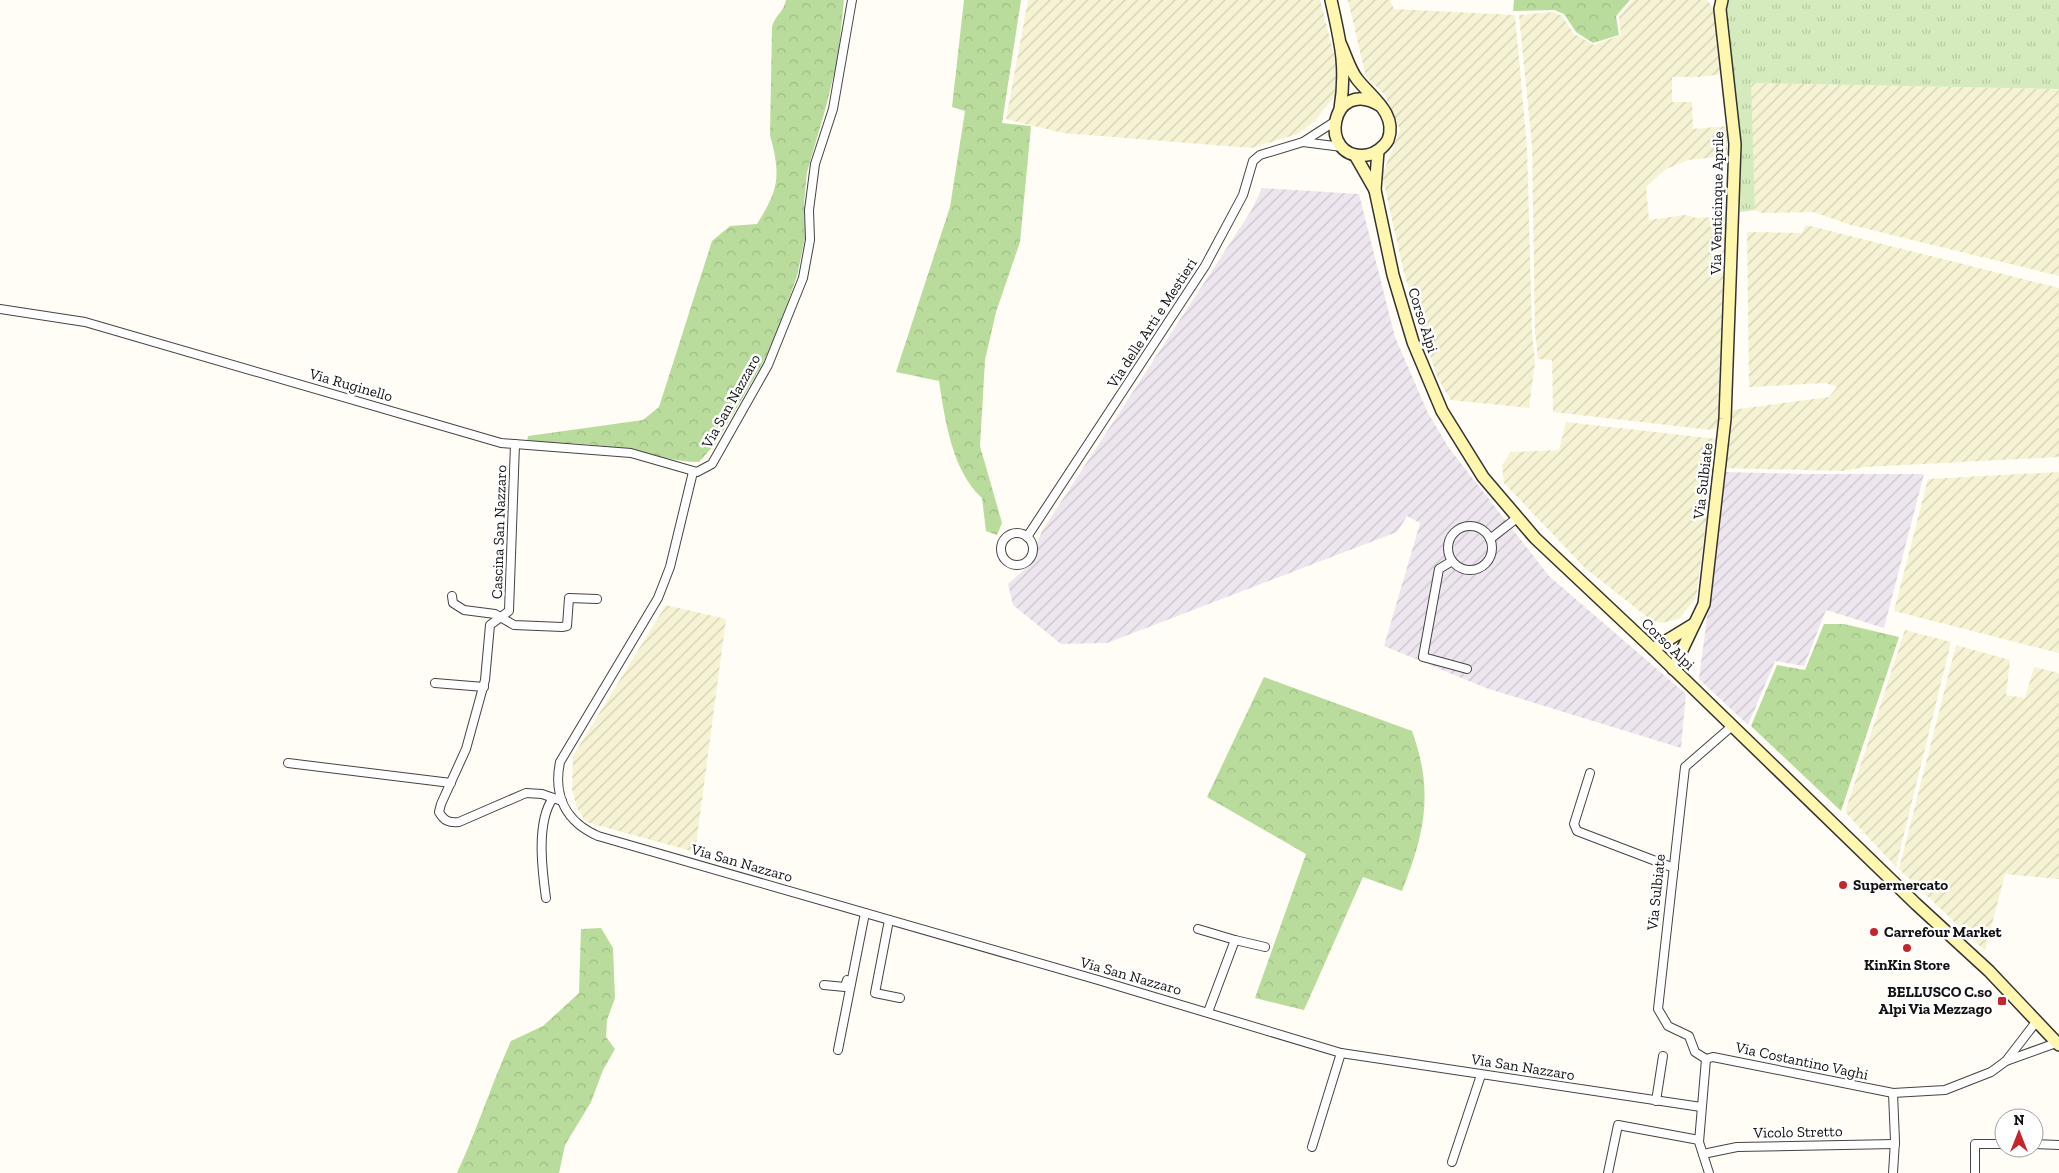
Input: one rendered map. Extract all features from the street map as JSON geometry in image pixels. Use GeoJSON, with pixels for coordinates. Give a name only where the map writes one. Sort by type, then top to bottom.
{"type":"FeatureCollection","features":[{"type":"Feature","properties":{"kind":"main road"},"geometry":{"type":"LineString","coordinates":[[1331,0],[1341,45],[1345,79],[1340,109],[1334,122],[1334,134],[1342,147],[1356,155],[1368,155],[1378,151],[1387,142],[1391,128],[1389,117],[1356,78],[1341,45]]}},
{"type":"Feature","properties":{"kind":"main road","name":"Via Venticinque Aprile"},"geometry":{"type":"LineString","coordinates":[[1719,3],[1735,144],[1726,399]]}},
{"type":"Feature","properties":{"kind":"main road"},"geometry":{"type":"LineString","coordinates":[[1340,109],[1356,100],[1366,99],[1381,106]]}},
{"type":"Feature","properties":{"kind":"main road","name":"Corso Alpi"},"geometry":{"type":"LineString","coordinates":[[1375,190],[1378,151]]}},
{"type":"Feature","properties":{"kind":"main road","name":"Corso Alpi"},"geometry":{"type":"LineString","coordinates":[[1356,155],[1375,190],[1402,306],[1432,392],[1472,461],[1517,518],[1535,538],[1673,668],[1916,904],[1989,971],[2058,1044]]}},
{"type":"Feature","properties":{"kind":"main road","name":"Via Sulbiate"},"geometry":{"type":"LineString","coordinates":[[1673,668],[1701,612],[1704,598],[1726,399]]}},
{"type":"Feature","properties":{"kind":"main road"},"geometry":{"type":"LineString","coordinates":[[1653,649],[1694,624]]}},
{"type":"Feature","properties":{"kind":"street","name":"Via San Nazzaro"},"geometry":{"type":"LineString","coordinates":[[852,0],[833,109],[815,164],[809,210],[810,240],[803,278],[797,297],[768,366],[712,464],[704,470],[693,472],[670,567],[658,598],[560,762],[558,782],[562,801],[575,823],[598,836],[1208,1012],[1341,1053],[1701,1107]]}},
{"type":"Feature","properties":{"kind":"street","name":"Via delle Arti e Mestieri"},"geometry":{"type":"LineString","coordinates":[[1027,537],[1205,266],[1243,195],[1253,161],[1260,155],[1304,142],[1334,122]]}},
{"type":"Feature","properties":{"kind":"street","name":"Via delle Arti e Mestieri"},"geometry":{"type":"LineString","coordinates":[[1304,142],[1342,147]]}},
{"type":"Feature","properties":{"kind":"street","name":"Via Ruginello"},"geometry":{"type":"LineString","coordinates":[[2,309],[85,322],[501,443],[555,445],[631,453],[693,472]]}},
{"type":"Feature","properties":{"kind":"street","name":"Cascina San Nazzaro"},"geometry":{"type":"LineString","coordinates":[[484,684],[490,625],[509,611],[510,605],[516,444]]}},
{"type":"Feature","properties":{"kind":"street"},"geometry":{"type":"LineString","coordinates":[[1490,539],[1517,518]]}},
{"type":"Feature","properties":{"kind":"street"},"geometry":{"type":"LineString","coordinates":[[1462,527],[1478,528],[1490,539],[1491,555],[1481,568],[1465,570],[1452,561],[1448,546],[1455,532],[1462,527]]}},
{"type":"Feature","properties":{"kind":"street"},"geometry":{"type":"LineString","coordinates":[[1014,533],[1027,537],[1033,548],[1029,560],[1018,565],[1007,562],[1001,548],[1006,537],[1014,533]]}},
{"type":"Feature","properties":{"kind":"street"},"geometry":{"type":"LineString","coordinates":[[1452,561],[1439,568],[1423,657],[1467,669]]}},
{"type":"Feature","properties":{"kind":"street","name":"Cascina San Nazzaro"},"geometry":{"type":"LineString","coordinates":[[452,596],[453,603],[464,610],[495,614],[514,625],[562,627],[567,626],[569,598],[597,599]]}},
{"type":"Feature","properties":{"kind":"street"},"geometry":{"type":"LineString","coordinates":[[435,683],[484,684],[466,749],[440,804],[440,812],[445,820],[451,823],[459,822],[517,795],[534,792],[562,801]]}},
{"type":"Feature","properties":{"kind":"street","name":"Via Sulbiate"},"geometry":{"type":"LineString","coordinates":[[1706,1059],[1695,1052],[1689,1036],[1668,1026],[1658,1009],[1685,767],[1732,727]]}},
{"type":"Feature","properties":{"kind":"street"},"geometry":{"type":"LineString","coordinates":[[288,763],[343,772],[451,783]]}},
{"type":"Feature","properties":{"kind":"street"},"geometry":{"type":"LineString","coordinates":[[1590,773],[1574,824],[1577,831],[1674,868]]}},
{"type":"Feature","properties":{"kind":"street"},"geometry":{"type":"LineString","coordinates":[[546,898],[542,861],[545,809],[553,798]]}},
{"type":"Feature","properties":{"kind":"street"},"geometry":{"type":"LineString","coordinates":[[824,985],[846,988],[862,913]]}},
{"type":"Feature","properties":{"kind":"street"},"geometry":{"type":"LineString","coordinates":[[838,1050],[862,913]]}},
{"type":"Feature","properties":{"kind":"street"},"geometry":{"type":"LineString","coordinates":[[889,920],[875,993],[900,998]]}},
{"type":"Feature","properties":{"kind":"street"},"geometry":{"type":"LineString","coordinates":[[1198,929],[1265,947]]}},
{"type":"Feature","properties":{"kind":"street"},"geometry":{"type":"LineString","coordinates":[[1208,1012],[1235,940]]}},
{"type":"Feature","properties":{"kind":"street"},"geometry":{"type":"LineString","coordinates":[[2006,1061],[2036,1022]]}},
{"type":"Feature","properties":{"kind":"street"},"geometry":{"type":"LineString","coordinates":[[2006,1061],[2058,1044]]}},
{"type":"Feature","properties":{"kind":"street"},"geometry":{"type":"LineString","coordinates":[[1312,1147],[1341,1053]]}},
{"type":"Feature","properties":{"kind":"street"},"geometry":{"type":"LineString","coordinates":[[1656,1101],[1663,1056]]}},
{"type":"Feature","properties":{"kind":"street","name":"Via Costantino Vaghi"},"geometry":{"type":"LineString","coordinates":[[1706,1059],[1713,1057],[1893,1094],[1945,1090],[1991,1072],[2006,1061]]}},
{"type":"Feature","properties":{"kind":"street"},"geometry":{"type":"LineString","coordinates":[[1706,1059],[1699,1140],[1709,1173]]}},
{"type":"Feature","properties":{"kind":"street"},"geometry":{"type":"LineString","coordinates":[[1452,1162],[1481,1075]]}},
{"type":"Feature","properties":{"kind":"street"},"geometry":{"type":"LineString","coordinates":[[1893,1094],[1895,1144],[1893,1173]]}},
{"type":"Feature","properties":{"kind":"street"},"geometry":{"type":"LineString","coordinates":[[1608,1173],[1618,1125],[1699,1140]]}},
{"type":"Feature","properties":{"kind":"street","name":"Vicolo Stretto"},"geometry":{"type":"LineString","coordinates":[[1703,1154],[1737,1148],[1895,1144]]}},
{"type":"Feature","properties":{"kind":"street"},"geometry":{"type":"LineString","coordinates":[[1975,1173],[1975,1144],[1994,1144]]}},
{"type":"Feature","properties":{"kind":"street"},"geometry":{"type":"LineString","coordinates":[[2044,1144],[2059,1145]]}},
{"type":"Feature","properties":{"kind":"shaded area"},"geometry":{"type":"Polygon","coordinates":[[[1028,0],[1320,0],[1339,74],[1337,93],[1315,121],[1298,134],[1251,148],[1063,133],[1006,119],[1028,0]]]}},
{"type":"Feature","properties":{"kind":"shaded area"},"geometry":{"type":"Polygon","coordinates":[[[1348,0],[1390,0],[1394,9],[1515,15],[1527,147],[1532,333],[1535,362],[1529,408],[1451,400],[1437,377],[1404,273],[1382,175],[1400,130],[1385,95],[1366,77],[1348,0]]]}},
{"type":"Feature","properties":{"kind":"shaded area"},"geometry":{"type":"Polygon","coordinates":[[[1633,0],[1707,0],[1714,9],[1723,74],[1700,77],[1672,77],[1672,102],[1692,102],[1693,129],[1727,126],[1727,156],[1688,160],[1666,169],[1646,187],[1649,220],[1685,215],[1697,218],[1727,216],[1721,422],[1718,427],[1712,430],[1553,412],[1552,360],[1538,359],[1535,333],[1532,146],[1519,15],[1554,12],[1562,16],[1574,34],[1594,45],[1621,35],[1619,17],[1633,0]]]}},
{"type":"Feature","properties":{"kind":"shaded area"},"geometry":{"type":"Polygon","coordinates":[[[1750,83],[2059,89],[2059,276],[1851,225],[1813,212],[1762,213],[1755,210],[1750,83]]]}},
{"type":"Feature","properties":{"kind":"shaded area"},"geometry":{"type":"Polygon","coordinates":[[[1262,188],[1359,194],[1395,337],[1428,413],[1449,448],[1549,576],[1686,694],[1681,748],[1486,688],[1384,646],[1420,523],[1407,516],[1397,532],[1107,643],[1061,644],[1013,605],[1008,584],[1035,560],[1037,544],[1042,531],[1251,211],[1262,188]]]}},
{"type":"Feature","properties":{"kind":"shaded area"},"geometry":{"type":"Polygon","coordinates":[[[1806,225],[2059,288],[2059,457],[1865,467],[1843,471],[1726,468],[1732,410],[1829,397],[1837,387],[1826,383],[1749,387],[1747,232],[1802,233],[1806,225]]]}},
{"type":"Feature","properties":{"kind":"shaded area"},"geometry":{"type":"Polygon","coordinates":[[[1566,422],[1717,439],[1696,598],[1679,619],[1661,623],[1651,620],[1585,568],[1504,483],[1502,465],[1511,452],[1559,450],[1566,422]]]}},
{"type":"Feature","properties":{"kind":"shaded area"},"geometry":{"type":"Polygon","coordinates":[[[1726,472],[1924,474],[1884,628],[1826,610],[1804,666],[1775,661],[1748,725],[1699,679],[1726,472]]]}},
{"type":"Feature","properties":{"kind":"shaded area"},"geometry":{"type":"Polygon","coordinates":[[[2059,472],[2059,653],[1894,611],[1928,479],[2059,472]]]}},
{"type":"Feature","properties":{"kind":"shaded area"},"geometry":{"type":"Polygon","coordinates":[[[666,605],[726,619],[695,852],[586,822],[577,808],[572,789],[573,756],[666,605]]]}},
{"type":"Feature","properties":{"kind":"shaded area"},"geometry":{"type":"Polygon","coordinates":[[[1905,630],[1951,642],[1896,867],[1845,812],[1905,630]]]}},
{"type":"Feature","properties":{"kind":"shaded area"},"geometry":{"type":"Polygon","coordinates":[[[1956,645],[2010,660],[2006,695],[2025,698],[2034,667],[2059,673],[2059,879],[2005,874],[1985,951],[1899,869],[1956,645]]]}},
{"type":"Feature","properties":{"kind":"green space"},"geometry":{"type":"Polygon","coordinates":[[[786,0],[844,0],[838,57],[807,172],[804,203],[805,238],[797,276],[780,325],[763,363],[716,443],[699,462],[673,460],[605,446],[527,442],[528,436],[643,420],[659,407],[712,241],[730,226],[757,224],[774,191],[777,172],[770,135],[772,27],[786,0]]]}},
{"type":"Feature","properties":{"kind":"green space"},"geometry":{"type":"Polygon","coordinates":[[[964,0],[1021,0],[1002,123],[1031,126],[1020,242],[996,312],[985,360],[980,446],[1002,523],[997,535],[986,531],[982,498],[963,474],[951,444],[939,381],[896,372],[950,207],[965,111],[952,107],[964,0]]]}},
{"type":"Feature","properties":{"kind":"green space"},"geometry":{"type":"Polygon","coordinates":[[[1514,0],[1630,0],[1616,16],[1619,35],[1593,43],[1576,32],[1564,14],[1554,10],[1513,11],[1514,0]]]}},
{"type":"Feature","properties":{"kind":"green space"},"geometry":{"type":"Polygon","coordinates":[[[1726,0],[2059,0],[2059,89],[1751,83],[1755,210],[1740,212],[1738,202],[1741,177],[1726,0]]]}},
{"type":"Feature","properties":{"kind":"green space"},"geometry":{"type":"Polygon","coordinates":[[[1824,624],[1844,624],[1899,637],[1841,811],[1751,726],[1777,665],[1805,670],[1824,624]]]}},
{"type":"Feature","properties":{"kind":"green space"},"geometry":{"type":"Polygon","coordinates":[[[1264,677],[1412,731],[1423,773],[1425,793],[1421,831],[1402,891],[1363,877],[1304,1010],[1255,998],[1306,854],[1207,797],[1264,677]]]}},
{"type":"Feature","properties":{"kind":"green space"},"geometry":{"type":"Polygon","coordinates":[[[601,928],[613,948],[615,998],[607,1020],[606,1037],[615,1049],[603,1070],[591,1102],[565,1145],[559,1173],[457,1173],[511,1041],[543,1026],[579,993],[581,929],[601,928]]]}},
{"type":"Feature","properties":{"kind":"place","name":"Supermercato"},"geometry":{"type":"Point","coordinates":[1843,885]}},
{"type":"Feature","properties":{"kind":"place","name":"Carrefour Market"},"geometry":{"type":"Point","coordinates":[1874,932]}},
{"type":"Feature","properties":{"kind":"place","name":"KinKin Store"},"geometry":{"type":"Point","coordinates":[1907,948]}},
{"type":"Feature","properties":{"kind":"place","name":"BELLUSCO C.so Alpi Via Mezzago"},"geometry":{"type":"Point","coordinates":[2002,1001]}}]}
